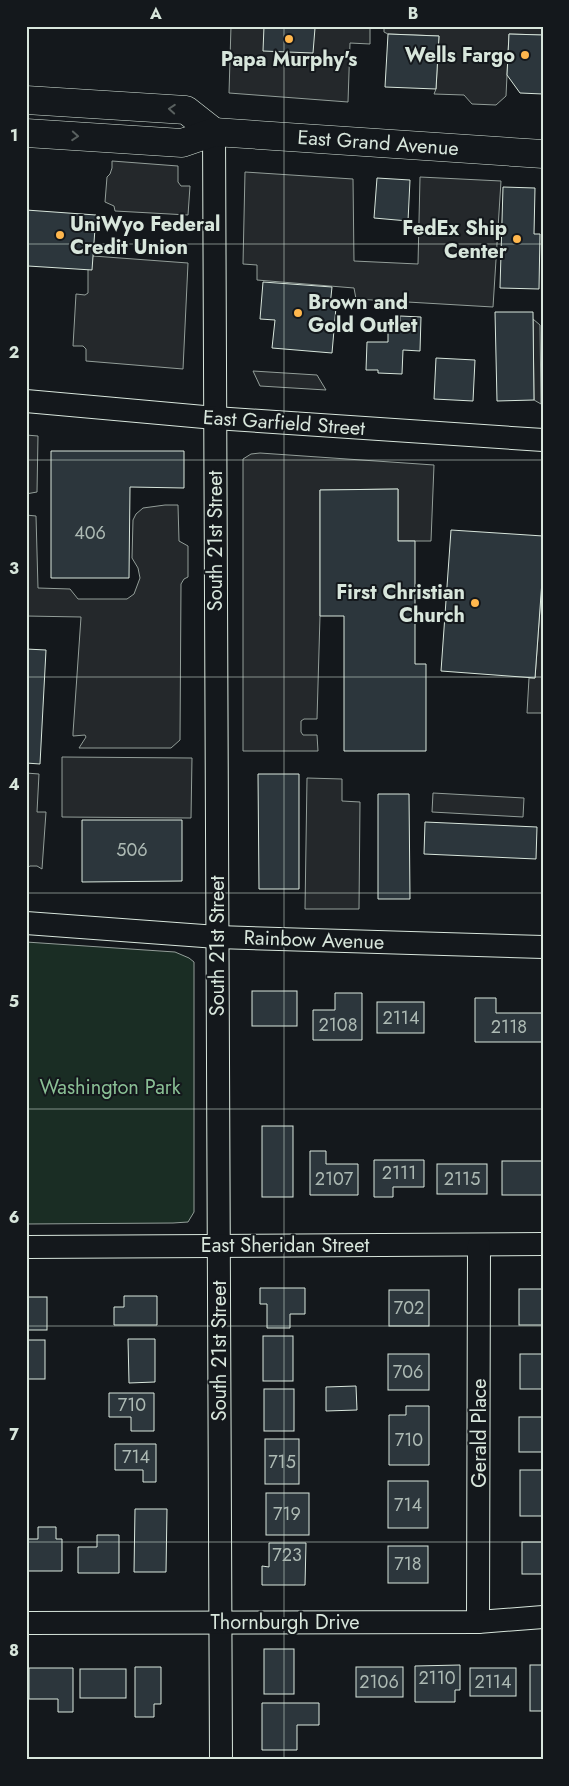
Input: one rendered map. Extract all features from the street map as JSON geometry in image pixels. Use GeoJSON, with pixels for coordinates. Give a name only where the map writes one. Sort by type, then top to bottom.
{"type":"FeatureCollection","features":[{"type":"Feature","properties":{"kind":"main road"},"geometry":{"type":"LineString","coordinates":[[26,100],[186,110],[214,132]]}},
{"type":"Feature","properties":{"kind":"main road","name":"East Grand Avenue"},"geometry":{"type":"LineString","coordinates":[[26,133],[182,143],[214,132],[543,154]]}},
{"type":"Feature","properties":{"kind":"street","name":"South 21st Street"},"geometry":{"type":"LineString","coordinates":[[214,132],[221,1760]]}},
{"type":"Feature","properties":{"kind":"street","name":"East Garfield Street"},"geometry":{"type":"LineString","coordinates":[[26,401],[215,418],[543,440]]}},
{"type":"Feature","properties":{"kind":"street","name":"Rainbow Avenue"},"geometry":{"type":"LineString","coordinates":[[26,923],[217,937],[543,947]]}},
{"type":"Feature","properties":{"kind":"street","name":"East Sheridan Street"},"geometry":{"type":"LineString","coordinates":[[26,1247],[543,1244]]}},
{"type":"Feature","properties":{"kind":"street","name":"Gerald Place"},"geometry":{"type":"LineString","coordinates":[[478,1622],[479,1245]]}},
{"type":"Feature","properties":{"kind":"street","name":"Thornburgh Drive"},"geometry":{"type":"LineString","coordinates":[[26,1623],[478,1622],[543,1617]]}},
{"type":"Feature","properties":{"kind":"green space","name":"Washington Park"},"geometry":{"type":"Polygon","coordinates":[[[26,942],[175,952],[194,962],[194,1212],[188,1222],[26,1224],[26,942]]]}},
{"type":"Feature","properties":{"kind":"shaded area"},"geometry":{"type":"Polygon","coordinates":[[[231,26],[370,26],[370,44],[350,43],[348,102],[229,93],[231,26]]]}},
{"type":"Feature","properties":{"kind":"shaded area"},"geometry":{"type":"Polygon","coordinates":[[[384,26],[543,26],[543,35],[509,34],[506,96],[496,105],[472,104],[464,95],[434,94],[436,89],[439,36],[388,34],[384,32],[384,26]]]}},
{"type":"Feature","properties":{"kind":"shaded area"},"geometry":{"type":"Polygon","coordinates":[[[112,161],[178,166],[178,182],[181,186],[190,186],[188,215],[115,211],[114,206],[105,202],[107,177],[112,168],[112,161]]]}},
{"type":"Feature","properties":{"kind":"shaded area"},"geometry":{"type":"Polygon","coordinates":[[[245,172],[353,179],[354,261],[418,264],[420,177],[501,181],[493,307],[356,299],[354,288],[257,280],[257,265],[243,264],[245,172]]]}},
{"type":"Feature","properties":{"kind":"shaded area"},"geometry":{"type":"Polygon","coordinates":[[[93,256],[188,263],[183,369],[86,361],[86,349],[83,346],[73,346],[76,294],[85,295],[88,293],[88,270],[93,256]]]}},
{"type":"Feature","properties":{"kind":"shaded area"},"geometry":{"type":"Polygon","coordinates":[[[533,319],[540,325],[541,404],[534,400],[533,319]]]}},
{"type":"Feature","properties":{"kind":"shaded area"},"geometry":{"type":"Polygon","coordinates":[[[253,371],[317,375],[326,390],[260,386],[253,371]]]}},
{"type":"Feature","properties":{"kind":"shaded area"},"geometry":{"type":"Polygon","coordinates":[[[26,435],[38,436],[37,492],[26,494],[26,435]]]}},
{"type":"Feature","properties":{"kind":"shaded area"},"geometry":{"type":"Polygon","coordinates":[[[260,453],[434,465],[431,541],[398,541],[398,489],[320,490],[320,616],[317,719],[304,719],[301,721],[301,732],[303,735],[317,735],[318,751],[243,751],[243,459],[251,454],[260,453]]]}},
{"type":"Feature","properties":{"kind":"shaded area"},"geometry":{"type":"Polygon","coordinates":[[[178,505],[179,541],[188,546],[188,577],[181,584],[180,740],[171,748],[79,748],[86,737],[85,735],[73,736],[81,617],[26,616],[26,515],[36,516],[38,588],[70,589],[78,599],[127,599],[134,594],[140,578],[138,568],[132,558],[133,520],[136,514],[143,508],[178,505]]]}},
{"type":"Feature","properties":{"kind":"shaded area"},"geometry":{"type":"Polygon","coordinates":[[[543,567],[543,713],[527,713],[529,678],[535,678],[543,567]]]}},
{"type":"Feature","properties":{"kind":"shaded area"},"geometry":{"type":"Polygon","coordinates":[[[62,757],[192,758],[191,818],[62,817],[62,757]]]}},
{"type":"Feature","properties":{"kind":"shaded area"},"geometry":{"type":"Polygon","coordinates":[[[26,773],[39,774],[37,812],[46,812],[42,869],[37,866],[30,866],[26,869],[26,773]]]}},
{"type":"Feature","properties":{"kind":"shaded area"},"geometry":{"type":"Polygon","coordinates":[[[307,778],[342,779],[342,801],[360,802],[359,909],[305,909],[307,778]]]}},
{"type":"Feature","properties":{"kind":"shaded area"},"geometry":{"type":"Polygon","coordinates":[[[433,793],[524,798],[523,817],[432,812],[433,793]]]}},
{"type":"Feature","properties":{"kind":"building","name":"Papa Murphy's"},"geometry":{"type":"Polygon","coordinates":[[[264,26],[315,28],[313,53],[263,51],[264,26]]]}},
{"type":"Feature","properties":{"kind":"building"},"geometry":{"type":"Polygon","coordinates":[[[388,34],[439,36],[436,89],[385,87],[388,34]]]}},
{"type":"Feature","properties":{"kind":"building","name":"Wells Fargo"},"geometry":{"type":"Polygon","coordinates":[[[509,34],[543,35],[543,94],[520,93],[507,75],[509,34]]]}},
{"type":"Feature","properties":{"kind":"building"},"geometry":{"type":"Polygon","coordinates":[[[377,178],[410,180],[408,221],[374,218],[377,178]]]}},
{"type":"Feature","properties":{"kind":"building"},"geometry":{"type":"Polygon","coordinates":[[[503,187],[535,188],[534,234],[540,234],[539,289],[500,288],[503,187]]]}},
{"type":"Feature","properties":{"kind":"building","name":"UniWyo Federal Credit Union"},"geometry":{"type":"Polygon","coordinates":[[[26,210],[96,215],[92,270],[28,266],[26,288],[26,210]]]}},
{"type":"Feature","properties":{"kind":"building","name":"Brown and Gold Outlet"},"geometry":{"type":"Polygon","coordinates":[[[263,282],[332,287],[330,306],[336,307],[332,353],[272,348],[275,320],[260,319],[263,282]]]}},
{"type":"Feature","properties":{"kind":"building"},"geometry":{"type":"Polygon","coordinates":[[[495,312],[533,312],[534,400],[497,401],[495,312]]]}},
{"type":"Feature","properties":{"kind":"building"},"geometry":{"type":"Polygon","coordinates":[[[400,316],[421,317],[420,351],[403,350],[402,374],[378,373],[378,370],[366,370],[367,342],[388,342],[388,331],[400,331],[400,316]]]}},
{"type":"Feature","properties":{"kind":"building"},"geometry":{"type":"Polygon","coordinates":[[[436,358],[475,360],[473,401],[434,399],[436,358]]]}},
{"type":"Feature","properties":{"kind":"building"},"geometry":{"type":"Polygon","coordinates":[[[51,451],[184,451],[184,488],[130,487],[129,578],[51,578],[51,451]]]}},
{"type":"Feature","properties":{"kind":"building"},"geometry":{"type":"Polygon","coordinates":[[[398,489],[398,541],[415,541],[415,664],[426,664],[426,751],[344,751],[344,616],[320,616],[320,490],[398,489]]]}},
{"type":"Feature","properties":{"kind":"building"},"geometry":{"type":"Polygon","coordinates":[[[451,530],[543,536],[543,567],[535,678],[441,671],[451,530]]]}},
{"type":"Feature","properties":{"kind":"building"},"geometry":{"type":"Polygon","coordinates":[[[26,649],[46,650],[40,764],[26,763],[26,649]]]}},
{"type":"Feature","properties":{"kind":"building"},"geometry":{"type":"Polygon","coordinates":[[[258,774],[299,774],[299,889],[259,889],[258,774]]]}},
{"type":"Feature","properties":{"kind":"building"},"geometry":{"type":"Polygon","coordinates":[[[378,794],[409,794],[410,899],[378,899],[378,794]]]}},
{"type":"Feature","properties":{"kind":"building"},"geometry":{"type":"Polygon","coordinates":[[[82,820],[182,820],[182,881],[82,882],[82,820]]]}},
{"type":"Feature","properties":{"kind":"building"},"geometry":{"type":"Polygon","coordinates":[[[425,822],[537,827],[536,859],[424,854],[425,822]]]}},
{"type":"Feature","properties":{"kind":"building"},"geometry":{"type":"Polygon","coordinates":[[[252,991],[297,991],[297,1026],[252,1026],[252,991]]]}},
{"type":"Feature","properties":{"kind":"building"},"geometry":{"type":"Polygon","coordinates":[[[335,993],[362,993],[362,1040],[313,1040],[313,1010],[335,1010],[335,993]]]}},
{"type":"Feature","properties":{"kind":"building"},"geometry":{"type":"Polygon","coordinates":[[[475,998],[496,998],[496,1013],[543,1013],[543,1042],[475,1042],[475,998]]]}},
{"type":"Feature","properties":{"kind":"building"},"geometry":{"type":"Polygon","coordinates":[[[377,1002],[424,1002],[424,1033],[377,1033],[377,1002]]]}},
{"type":"Feature","properties":{"kind":"building"},"geometry":{"type":"Polygon","coordinates":[[[262,1126],[293,1126],[293,1197],[262,1197],[262,1126]]]}},
{"type":"Feature","properties":{"kind":"building"},"geometry":{"type":"Polygon","coordinates":[[[310,1151],[326,1151],[326,1164],[358,1164],[358,1195],[310,1195],[310,1151]]]}},
{"type":"Feature","properties":{"kind":"building"},"geometry":{"type":"Polygon","coordinates":[[[374,1160],[424,1160],[424,1187],[393,1187],[393,1197],[374,1197],[374,1160]]]}},
{"type":"Feature","properties":{"kind":"building"},"geometry":{"type":"Polygon","coordinates":[[[502,1161],[543,1161],[543,1195],[502,1195],[502,1161]]]}},
{"type":"Feature","properties":{"kind":"building"},"geometry":{"type":"Polygon","coordinates":[[[437,1164],[487,1164],[487,1194],[437,1194],[437,1164]]]}},
{"type":"Feature","properties":{"kind":"building"},"geometry":{"type":"Polygon","coordinates":[[[260,1288],[305,1288],[305,1314],[290,1314],[290,1328],[267,1328],[267,1304],[260,1304],[260,1288]]]}},
{"type":"Feature","properties":{"kind":"building"},"geometry":{"type":"Polygon","coordinates":[[[519,1289],[543,1289],[543,1325],[519,1325],[519,1289]]]}},
{"type":"Feature","properties":{"kind":"building"},"geometry":{"type":"Polygon","coordinates":[[[389,1290],[429,1290],[429,1326],[389,1326],[389,1290]]]}},
{"type":"Feature","properties":{"kind":"building"},"geometry":{"type":"Polygon","coordinates":[[[124,1296],[157,1296],[157,1325],[114,1325],[114,1307],[124,1307],[124,1296]]]}},
{"type":"Feature","properties":{"kind":"building"},"geometry":{"type":"Polygon","coordinates":[[[26,1297],[47,1297],[47,1330],[26,1330],[26,1297]]]}},
{"type":"Feature","properties":{"kind":"building"},"geometry":{"type":"Polygon","coordinates":[[[263,1336],[293,1336],[293,1381],[263,1381],[263,1336]]]}},
{"type":"Feature","properties":{"kind":"building"},"geometry":{"type":"Polygon","coordinates":[[[128,1339],[155,1339],[155,1382],[129,1383],[128,1339]]]}},
{"type":"Feature","properties":{"kind":"building"},"geometry":{"type":"Polygon","coordinates":[[[26,1340],[45,1340],[45,1379],[26,1379],[26,1340]]]}},
{"type":"Feature","properties":{"kind":"building"},"geometry":{"type":"Polygon","coordinates":[[[388,1354],[429,1354],[429,1390],[388,1390],[388,1354]]]}},
{"type":"Feature","properties":{"kind":"building"},"geometry":{"type":"Polygon","coordinates":[[[520,1354],[543,1354],[543,1389],[520,1389],[520,1354]]]}},
{"type":"Feature","properties":{"kind":"building"},"geometry":{"type":"Polygon","coordinates":[[[356,1386],[357,1410],[326,1411],[326,1387],[356,1386]]]}},
{"type":"Feature","properties":{"kind":"building"},"geometry":{"type":"Polygon","coordinates":[[[264,1389],[294,1389],[294,1431],[264,1431],[264,1389]]]}},
{"type":"Feature","properties":{"kind":"building"},"geometry":{"type":"Polygon","coordinates":[[[109,1393],[154,1393],[154,1431],[131,1431],[131,1417],[109,1417],[109,1393]]]}},
{"type":"Feature","properties":{"kind":"building"},"geometry":{"type":"Polygon","coordinates":[[[406,1406],[429,1406],[429,1465],[389,1465],[389,1415],[406,1415],[406,1406]]]}},
{"type":"Feature","properties":{"kind":"building"},"geometry":{"type":"Polygon","coordinates":[[[519,1417],[543,1417],[543,1452],[519,1452],[519,1417]]]}},
{"type":"Feature","properties":{"kind":"building"},"geometry":{"type":"Polygon","coordinates":[[[265,1439],[299,1439],[299,1484],[265,1484],[265,1439]]]}},
{"type":"Feature","properties":{"kind":"building"},"geometry":{"type":"Polygon","coordinates":[[[115,1444],[156,1444],[156,1482],[143,1482],[143,1470],[115,1470],[115,1444]]]}},
{"type":"Feature","properties":{"kind":"building"},"geometry":{"type":"Polygon","coordinates":[[[520,1470],[543,1470],[543,1516],[520,1516],[520,1470]]]}},
{"type":"Feature","properties":{"kind":"building"},"geometry":{"type":"Polygon","coordinates":[[[388,1481],[428,1481],[428,1528],[388,1528],[388,1481]]]}},
{"type":"Feature","properties":{"kind":"building"},"geometry":{"type":"Polygon","coordinates":[[[266,1493],[309,1493],[309,1535],[266,1535],[266,1493]]]}},
{"type":"Feature","properties":{"kind":"building"},"geometry":{"type":"Polygon","coordinates":[[[135,1509],[167,1509],[166,1572],[134,1572],[135,1509]]]}},
{"type":"Feature","properties":{"kind":"building"},"geometry":{"type":"Polygon","coordinates":[[[38,1527],[56,1527],[56,1539],[62,1539],[62,1571],[26,1571],[26,1539],[38,1539],[38,1527]]]}},
{"type":"Feature","properties":{"kind":"building"},"geometry":{"type":"Polygon","coordinates":[[[97,1535],[119,1535],[119,1573],[78,1573],[78,1547],[97,1547],[97,1535]]]}},
{"type":"Feature","properties":{"kind":"building"},"geometry":{"type":"Polygon","coordinates":[[[522,1542],[543,1542],[543,1574],[522,1574],[522,1542]]]}},
{"type":"Feature","properties":{"kind":"building"},"geometry":{"type":"Polygon","coordinates":[[[269,1543],[306,1543],[305,1585],[262,1585],[262,1566],[269,1567],[269,1543]]]}},
{"type":"Feature","properties":{"kind":"building"},"geometry":{"type":"Polygon","coordinates":[[[388,1546],[428,1546],[428,1583],[388,1583],[388,1546]]]}},
{"type":"Feature","properties":{"kind":"building"},"geometry":{"type":"Polygon","coordinates":[[[264,1649],[294,1649],[294,1694],[264,1694],[264,1649]]]}},
{"type":"Feature","properties":{"kind":"building"},"geometry":{"type":"Polygon","coordinates":[[[460,1665],[460,1690],[455,1690],[455,1702],[415,1702],[415,1666],[460,1665]]]}},
{"type":"Feature","properties":{"kind":"building"},"geometry":{"type":"Polygon","coordinates":[[[530,1665],[543,1665],[543,1711],[530,1711],[530,1665]]]}},
{"type":"Feature","properties":{"kind":"building"},"geometry":{"type":"Polygon","coordinates":[[[135,1667],[161,1667],[161,1704],[154,1704],[154,1717],[135,1717],[135,1667]]]}},
{"type":"Feature","properties":{"kind":"building"},"geometry":{"type":"Polygon","coordinates":[[[356,1667],[403,1667],[403,1697],[356,1697],[356,1667]]]}},
{"type":"Feature","properties":{"kind":"building"},"geometry":{"type":"Polygon","coordinates":[[[29,1668],[73,1668],[73,1712],[58,1712],[58,1699],[29,1699],[29,1668]]]}},
{"type":"Feature","properties":{"kind":"building"},"geometry":{"type":"Polygon","coordinates":[[[470,1668],[516,1668],[516,1696],[470,1696],[470,1668]]]}},
{"type":"Feature","properties":{"kind":"building"},"geometry":{"type":"Polygon","coordinates":[[[80,1669],[126,1669],[126,1698],[80,1698],[80,1669]]]}},
{"type":"Feature","properties":{"kind":"building"},"geometry":{"type":"Polygon","coordinates":[[[262,1703],[319,1703],[319,1725],[297,1725],[297,1750],[262,1750],[262,1703]]]}},
{"type":"Feature","properties":{"kind":"place","name":"Papa Murphy's"},"geometry":{"type":"Point","coordinates":[289,39]}},
{"type":"Feature","properties":{"kind":"place","name":"Wells Fargo"},"geometry":{"type":"Point","coordinates":[525,55]}},
{"type":"Feature","properties":{"kind":"place","name":"UniWyo Federal Credit Union"},"geometry":{"type":"Point","coordinates":[60,235]}},
{"type":"Feature","properties":{"kind":"place","name":"FedEx Ship Center"},"geometry":{"type":"Point","coordinates":[517,239]}},
{"type":"Feature","properties":{"kind":"place","name":"Brown and Gold Outlet"},"geometry":{"type":"Point","coordinates":[298,313]}},
{"type":"Feature","properties":{"kind":"place","name":"First Christian Church"},"geometry":{"type":"Point","coordinates":[475,603]}}]}
